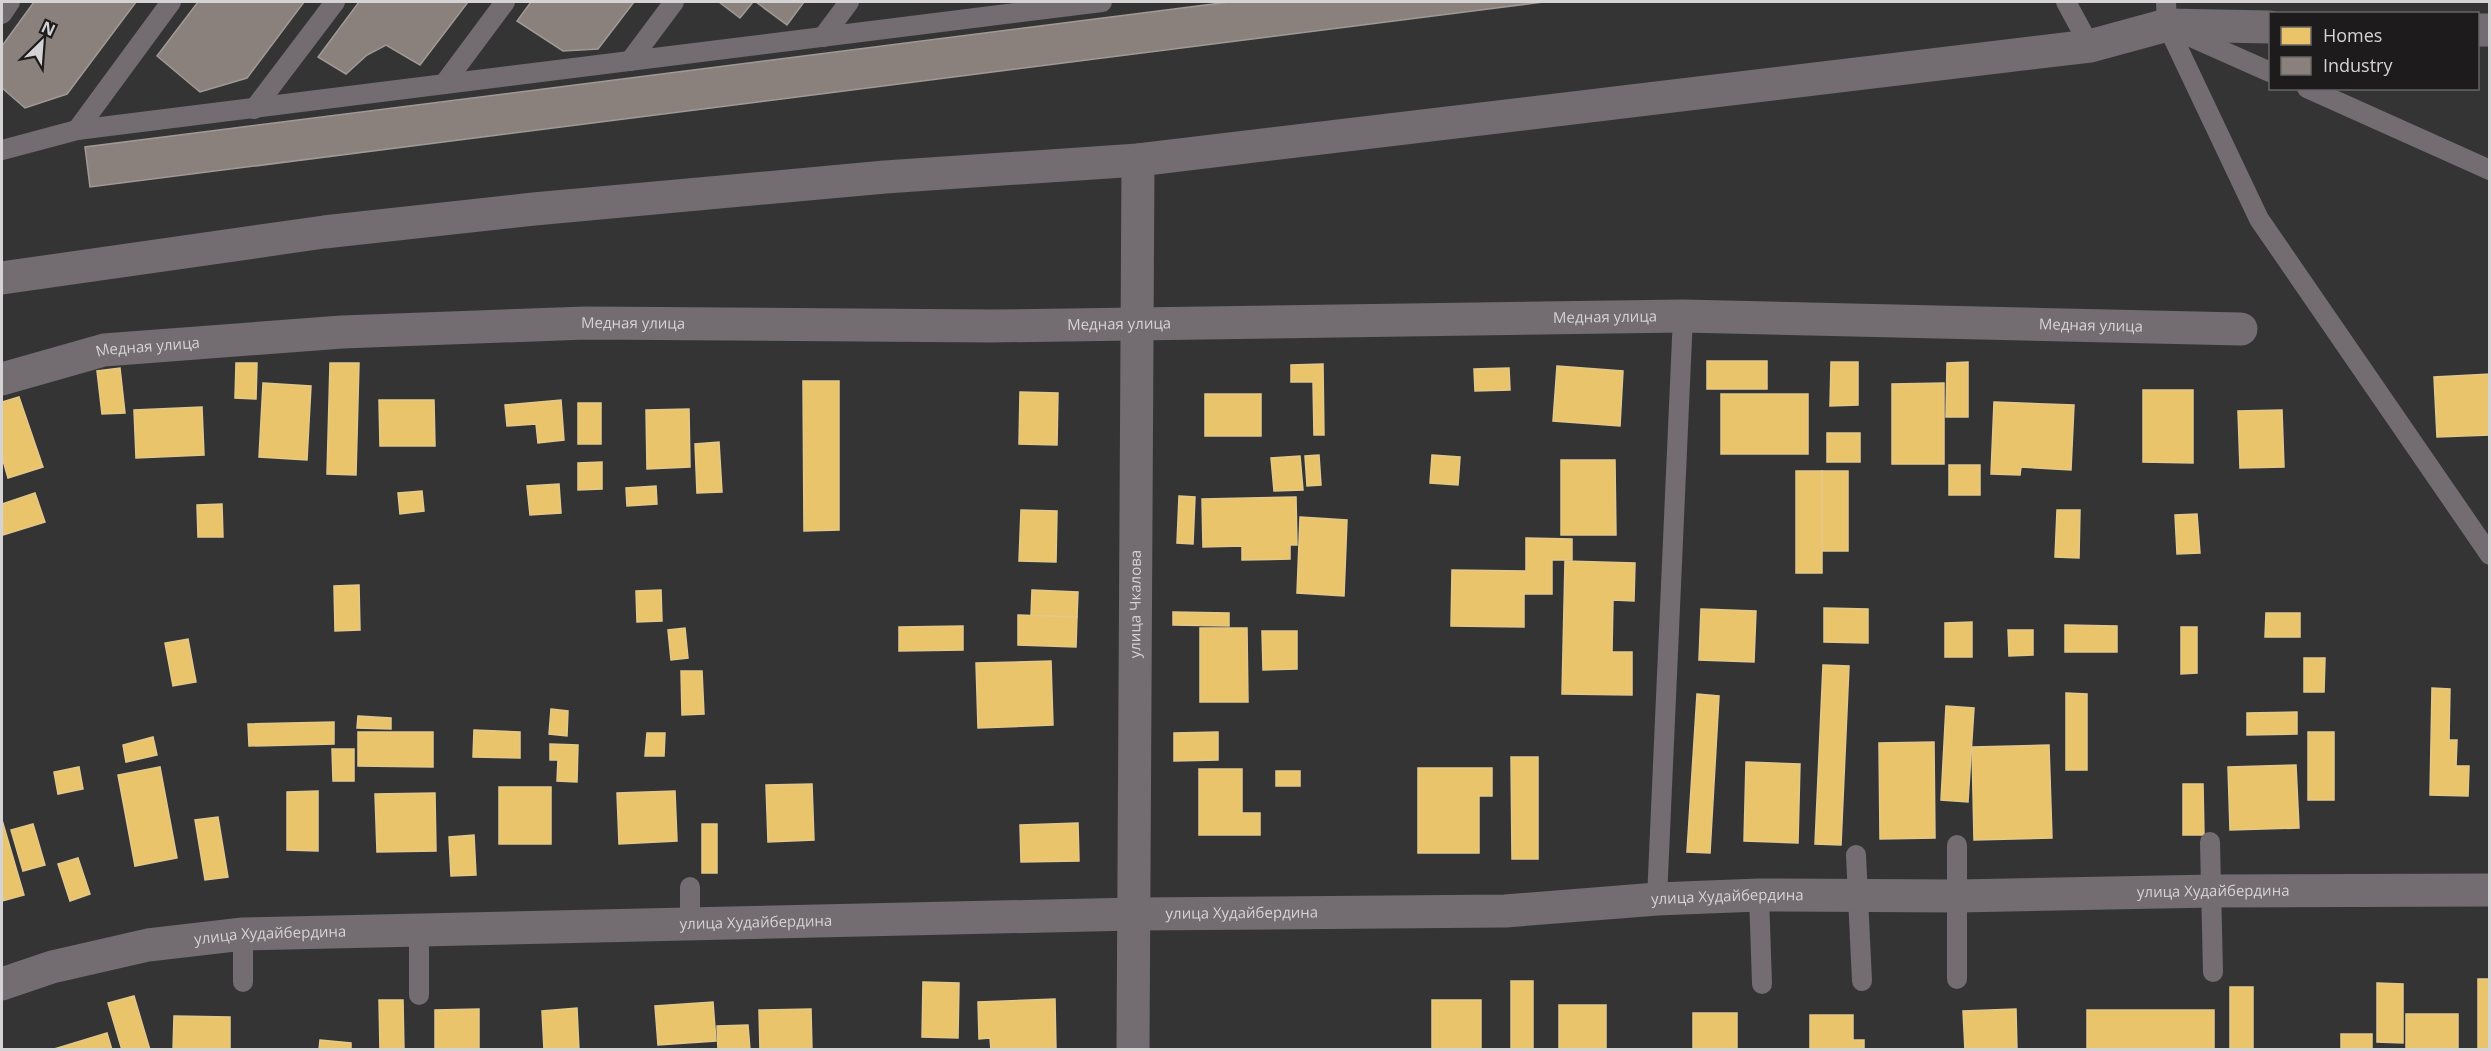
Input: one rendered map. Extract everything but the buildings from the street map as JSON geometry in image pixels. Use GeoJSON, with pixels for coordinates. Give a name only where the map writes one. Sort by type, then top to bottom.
{"type":"FeatureCollection","features":[{"type":"Feature","properties":{"kind":"street"},"geometry":{"type":"LineString","coordinates":[[2,278],[324,232],[885,177],[1138,160],[2090,46],[2167,14],[2269,27]]}},
{"type":"Feature","properties":{"kind":"street","name":"улица Чкалова"},"geometry":{"type":"LineString","coordinates":[[1133,1050],[1138,160]]}},
{"type":"Feature","properties":{"kind":"street","name":"Медная улица"},"geometry":{"type":"LineString","coordinates":[[2,379],[104,350],[342,332],[586,323],[992,326],[1683,315],[2241,329]]}},
{"type":"Feature","properties":{"kind":"street","name":"улица Худайбердина"},"geometry":{"type":"LineString","coordinates":[[2,984],[52,967],[148,945],[243,934],[1134,914],[1505,911],[1657,899],[1759,895],[1958,896],[2213,891],[2490,890]]}},
{"type":"Feature","properties":{"kind":"lane"},"geometry":{"type":"LineString","coordinates":[[2,14],[10,2]]}},
{"type":"Feature","properties":{"kind":"lane"},"geometry":{"type":"LineString","coordinates":[[77,130],[171,2]]}},
{"type":"Feature","properties":{"kind":"lane"},"geometry":{"type":"LineString","coordinates":[[254,109],[335,2]]}},
{"type":"Feature","properties":{"kind":"lane"},"geometry":{"type":"LineString","coordinates":[[444,84],[505,2]]}},
{"type":"Feature","properties":{"kind":"lane"},"geometry":{"type":"LineString","coordinates":[[630,61],[674,2]]}},
{"type":"Feature","properties":{"kind":"lane"},"geometry":{"type":"LineString","coordinates":[[823,37],[849,2]]}},
{"type":"Feature","properties":{"kind":"lane"},"geometry":{"type":"LineString","coordinates":[[2,150],[77,130],[823,37],[1026,6],[1102,2]]}},
{"type":"Feature","properties":{"kind":"lane"},"geometry":{"type":"LineString","coordinates":[[2066,2],[2090,46]]}},
{"type":"Feature","properties":{"kind":"lane"},"geometry":{"type":"LineString","coordinates":[[2167,14],[2269,71]]}},
{"type":"Feature","properties":{"kind":"lane"},"geometry":{"type":"LineString","coordinates":[[2167,14],[2259,219],[2490,555]]}},
{"type":"Feature","properties":{"kind":"lane"},"geometry":{"type":"LineString","coordinates":[[2311,90],[2490,170]]}},
{"type":"Feature","properties":{"kind":"lane"},"geometry":{"type":"LineString","coordinates":[[1657,899],[1683,315]]}},
{"type":"Feature","properties":{"kind":"lane"},"geometry":{"type":"LineString","coordinates":[[2210,842],[2213,891],[2213,972]]}},
{"type":"Feature","properties":{"kind":"lane"},"geometry":{"type":"LineString","coordinates":[[1957,845],[1957,979]]}},
{"type":"Feature","properties":{"kind":"lane"},"geometry":{"type":"LineString","coordinates":[[1856,855],[1862,981]]}},
{"type":"Feature","properties":{"kind":"lane"},"geometry":{"type":"LineString","coordinates":[[690,886],[690,925]]}},
{"type":"Feature","properties":{"kind":"lane"},"geometry":{"type":"LineString","coordinates":[[1759,895],[1762,984]]}},
{"type":"Feature","properties":{"kind":"lane"},"geometry":{"type":"LineString","coordinates":[[419,931],[419,995]]}},
{"type":"Feature","properties":{"kind":"lane"},"geometry":{"type":"LineString","coordinates":[[243,934],[243,982]]}}]}
